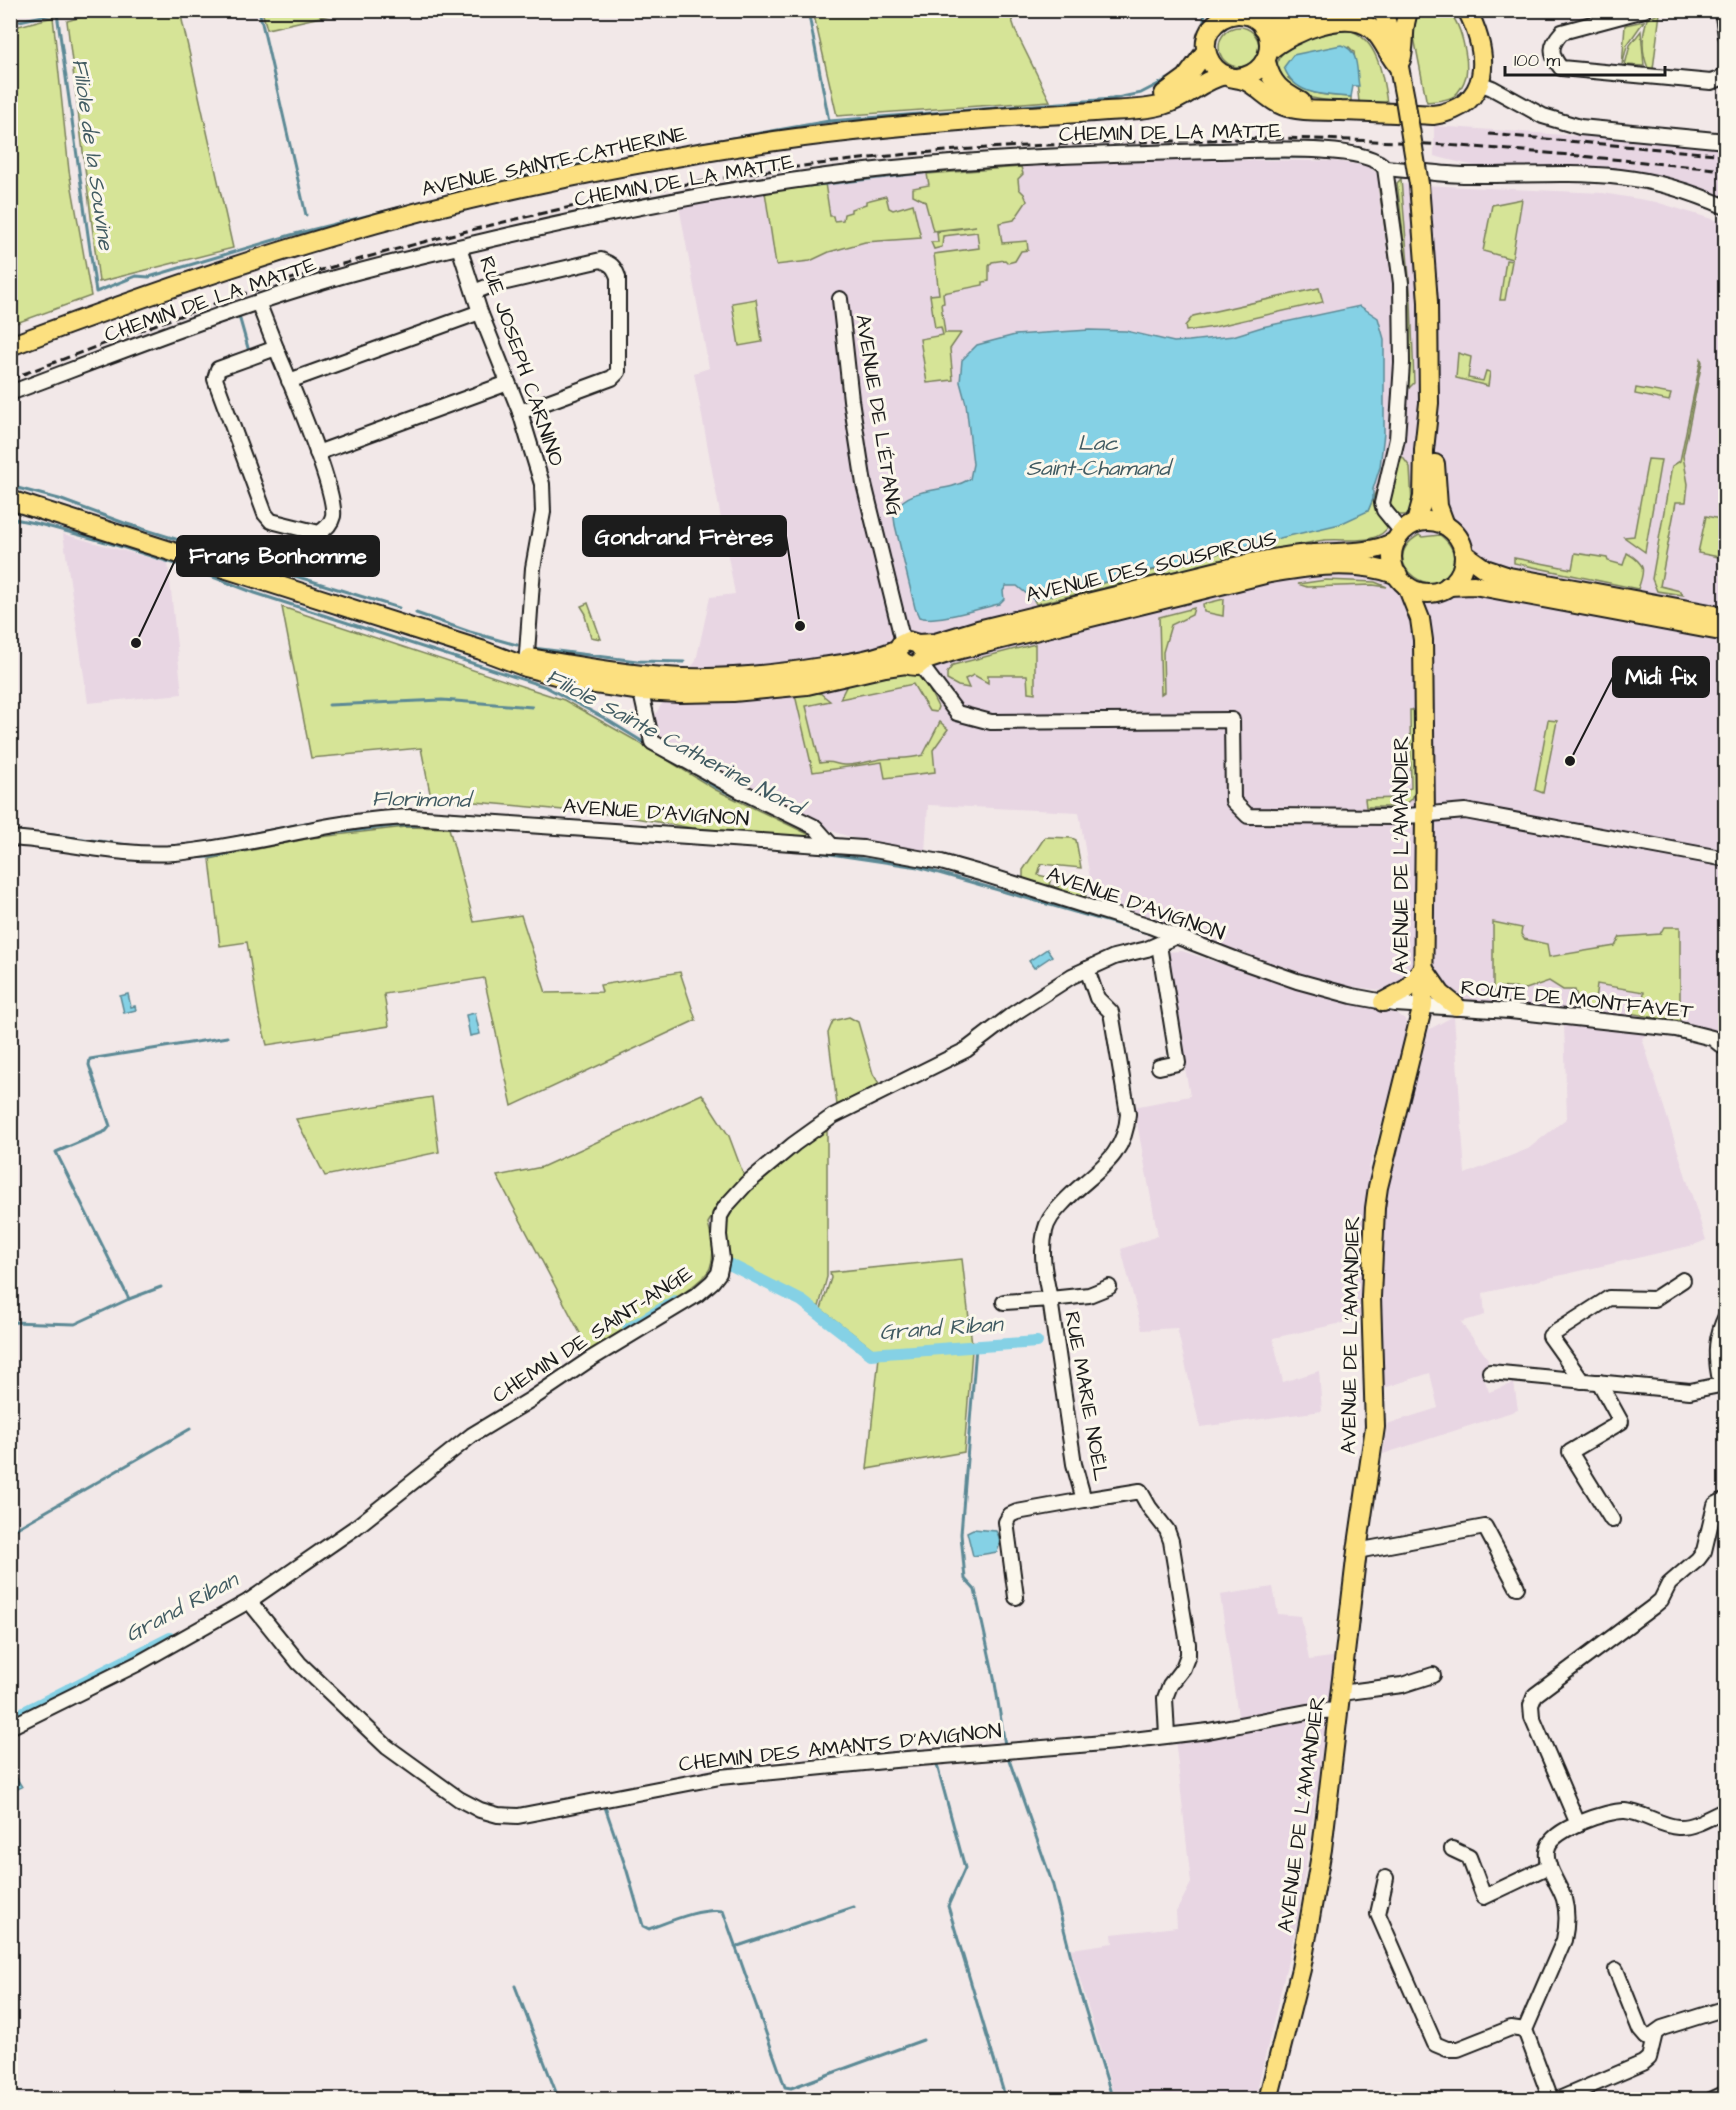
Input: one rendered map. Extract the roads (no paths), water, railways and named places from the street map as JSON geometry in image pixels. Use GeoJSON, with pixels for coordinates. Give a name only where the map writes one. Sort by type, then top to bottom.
{"type":"FeatureCollection","features":[{"type":"Feature","properties":{"kind":"main road"},"geometry":{"type":"LineString","coordinates":[[1263,27],[1293,24],[1339,10]]}},
{"type":"Feature","properties":{"kind":"main road"},"geometry":{"type":"LineString","coordinates":[[1383,10],[1399,67],[1419,184],[1428,302],[1429,403],[1437,496],[1446,525],[1459,538],[1464,554],[1461,572],[1446,588]]}},
{"type":"Feature","properties":{"kind":"main road"},"geometry":{"type":"LineString","coordinates":[[1399,67],[1405,47],[1404,23],[1409,10]]}},
{"type":"Feature","properties":{"kind":"main road"},"geometry":{"type":"LineString","coordinates":[[1316,110],[1284,93],[1273,80],[1268,56],[1267,34],[1263,27],[1243,13],[1216,17],[1206,41],[1206,51],[1212,65],[1231,76],[1248,82],[1283,106],[1316,110],[1433,115],[1444,113],[1466,103],[1483,74],[1482,53],[1467,10]]}},
{"type":"Feature","properties":{"kind":"main road"},"geometry":{"type":"LineString","coordinates":[[1127,110],[1162,105],[1176,100],[1204,82],[1254,74],[1282,41],[1301,32],[1344,20],[1356,21],[1372,29],[1391,59],[1399,67]]}},
{"type":"Feature","properties":{"kind":"main road"},"geometry":{"type":"LineString","coordinates":[[1127,110],[1159,98],[1175,88],[1186,78],[1206,51]]}},
{"type":"Feature","properties":{"kind":"main road","name":"AVENUE SAINTE-CATHERINE"},"geometry":{"type":"LineString","coordinates":[[10,346],[177,285],[334,235],[550,181],[673,157],[832,133],[1127,110]]}},
{"type":"Feature","properties":{"kind":"main road"},"geometry":{"type":"LineString","coordinates":[[1429,403],[1424,450],[1423,496],[1393,552],[1393,564],[1402,581],[1425,592],[1474,585],[1725,632]]}},
{"type":"Feature","properties":{"kind":"main road","name":"AVENUE DES SOUSPIROUS"},"geometry":{"type":"LineString","coordinates":[[10,500],[582,682],[643,682],[733,692],[807,685],[911,654],[935,643],[978,630],[1284,556],[1366,550],[1388,546],[1405,532]]}},
{"type":"Feature","properties":{"kind":"main road"},"geometry":{"type":"LineString","coordinates":[[1405,532],[1436,522],[1446,525]]}},
{"type":"Feature","properties":{"kind":"main road"},"geometry":{"type":"LineString","coordinates":[[1464,554],[1485,569],[1509,577],[1725,617]]}},
{"type":"Feature","properties":{"kind":"main road","name":"AVENUE DES SOUSPIROUS"},"geometry":{"type":"LineString","coordinates":[[911,654],[957,650],[1292,569],[1374,567],[1402,581]]}},
{"type":"Feature","properties":{"kind":"main road","name":"AVENUE DE L'AMANDIER"},"geometry":{"type":"LineString","coordinates":[[1268,2100],[1301,1969],[1322,1849],[1357,1551],[1375,1427],[1371,1297],[1375,1208],[1383,1165],[1417,1037],[1423,1005],[1425,814],[1423,640],[1420,620],[1402,581]]}},
{"type":"Feature","properties":{"kind":"main road","name":"AVENUE DE L'AMANDIER"},"geometry":{"type":"LineString","coordinates":[[1423,640],[1433,606],[1446,588]]}},
{"type":"Feature","properties":{"kind":"main road"},"geometry":{"type":"LineString","coordinates":[[1383,1002],[1407,989],[1424,968],[1441,994],[1456,1006]]}},
{"type":"Feature","properties":{"kind":"street"},"geometry":{"type":"LineString","coordinates":[[1722,10],[1725,36]]}},
{"type":"Feature","properties":{"kind":"street"},"geometry":{"type":"LineString","coordinates":[[1640,11],[1562,32],[1554,40],[1552,48],[1554,59],[1561,68],[1711,82],[1719,79],[1725,73]]}},
{"type":"Feature","properties":{"kind":"street"},"geometry":{"type":"LineString","coordinates":[[1479,83],[1543,116],[1580,127],[1725,141]]}},
{"type":"Feature","properties":{"kind":"street","name":"CHEMIN DE LA MATTE"},"geometry":{"type":"LineString","coordinates":[[10,393],[258,302],[333,279],[624,209],[726,191],[893,168],[1093,153],[1326,151],[1375,159],[1385,168]]}},
{"type":"Feature","properties":{"kind":"street"},"geometry":{"type":"LineString","coordinates":[[1405,532],[1384,510],[1382,503],[1397,439],[1402,363],[1401,283],[1385,168],[1462,175],[1568,174],[1621,177],[1663,184],[1701,196],[1725,207]]}},
{"type":"Feature","properties":{"kind":"street","name":"RUE JOSEPH CARNINO"},"geometry":{"type":"LineString","coordinates":[[459,247],[480,312],[520,412],[542,484],[543,512],[534,568],[526,663]]}},
{"type":"Feature","properties":{"kind":"street"},"geometry":{"type":"LineString","coordinates":[[474,292],[489,286],[601,260],[615,268],[618,277],[618,372],[612,378],[520,412]]}},
{"type":"Feature","properties":{"kind":"street","name":"AVENUE DE L'ÉTANG"},"geometry":{"type":"LineString","coordinates":[[840,298],[864,484],[911,654]]}},
{"type":"Feature","properties":{"kind":"street"},"geometry":{"type":"LineString","coordinates":[[258,302],[289,381],[317,453],[332,500],[333,516],[327,528],[319,533],[271,520],[265,514],[215,379],[218,369],[276,348]]}},
{"type":"Feature","properties":{"kind":"street"},"geometry":{"type":"LineString","coordinates":[[289,381],[480,312]]}},
{"type":"Feature","properties":{"kind":"street"},"geometry":{"type":"LineString","coordinates":[[317,453],[508,383]]}},
{"type":"Feature","properties":{"kind":"street"},"geometry":{"type":"LineString","coordinates":[[911,654],[957,713],[991,722],[1232,720],[1233,801],[1248,816],[1396,817],[1465,811],[1725,859]]}},
{"type":"Feature","properties":{"kind":"street"},"geometry":{"type":"LineString","coordinates":[[643,682],[652,742],[743,792],[815,827],[832,846]]}},
{"type":"Feature","properties":{"kind":"street","name":"AVENUE D'AVIGNON"},"geometry":{"type":"LineString","coordinates":[[10,838],[147,854],[175,853],[209,849],[359,821],[411,817],[863,848],[941,862],[1099,910],[1177,936],[1297,981],[1383,1002],[1423,1005]]}},
{"type":"Feature","properties":{"kind":"street","name":"CHEMIN DE SAINT-ANGE"},"geometry":{"type":"LineString","coordinates":[[10,1727],[137,1664],[249,1600],[356,1527],[472,1435],[698,1294],[719,1273],[722,1259],[719,1235],[720,1216],[726,1206],[746,1184],[832,1116],[966,1050],[1013,1014],[1072,976],[1114,957],[1159,945],[1177,936]]}},
{"type":"Feature","properties":{"kind":"street"},"geometry":{"type":"LineString","coordinates":[[1159,945],[1178,1063],[1159,1067]]}},
{"type":"Feature","properties":{"kind":"street","name":"RUE MARIE NOËL"},"geometry":{"type":"LineString","coordinates":[[1084,1500],[1074,1464],[1042,1256],[1045,1228],[1055,1211],[1071,1193],[1109,1163],[1122,1144],[1127,1128],[1128,1114],[1110,1012],[1097,998],[1087,969]]}},
{"type":"Feature","properties":{"kind":"street","name":"ROUTE DE MONTFAVET"},"geometry":{"type":"LineString","coordinates":[[1423,1005],[1456,1006],[1676,1029],[1712,1038],[1724,1048]]}},
{"type":"Feature","properties":{"kind":"street"},"geometry":{"type":"LineString","coordinates":[[1582,1381],[1550,1336],[1609,1298],[1654,1299],[1683,1280]]}},
{"type":"Feature","properties":{"kind":"street","name":"RUE MARIE NOËL"},"geometry":{"type":"LineString","coordinates":[[1050,1299],[1089,1295],[1109,1287]]}},
{"type":"Feature","properties":{"kind":"street"},"geometry":{"type":"LineString","coordinates":[[1004,1302],[1050,1299]]}},
{"type":"Feature","properties":{"kind":"street"},"geometry":{"type":"LineString","coordinates":[[1490,1372],[1690,1391],[1721,1381],[1716,1357],[1717,1336],[1725,1316]]}},
{"type":"Feature","properties":{"kind":"street"},"geometry":{"type":"LineString","coordinates":[[1599,1382],[1621,1422],[1570,1452],[1612,1520]]}},
{"type":"Feature","properties":{"kind":"street","name":"RUE MARIE NOËL"},"geometry":{"type":"LineString","coordinates":[[1016,1598],[1006,1522],[1010,1515],[1140,1491],[1167,1530],[1171,1541],[1188,1644],[1188,1655],[1183,1668],[1170,1685],[1165,1698],[1167,1735]]}},
{"type":"Feature","properties":{"kind":"street"},"geometry":{"type":"LineString","coordinates":[[1578,1824],[1532,1717],[1531,1705],[1535,1695],[1654,1606],[1675,1577],[1698,1559],[1704,1551],[1715,1505],[1725,1499]]}},
{"type":"Feature","properties":{"kind":"street"},"geometry":{"type":"LineString","coordinates":[[1357,1551],[1485,1527],[1517,1587]]}},
{"type":"Feature","properties":{"kind":"street","name":"CHEMIN DES AMANTS D'AVIGNON"},"geometry":{"type":"LineString","coordinates":[[249,1600],[299,1663],[379,1740],[459,1799],[480,1810],[498,1815],[518,1816],[720,1777],[1116,1742],[1208,1731],[1307,1712],[1433,1675]]}},
{"type":"Feature","properties":{"kind":"street"},"geometry":{"type":"LineString","coordinates":[[1551,2100],[1525,2030],[1564,1940],[1567,1926],[1567,1912],[1563,1898],[1549,1866],[1547,1855],[1551,1840],[1558,1833],[1613,1812],[1624,1811],[1677,1827],[1687,1826],[1725,1810]]}},
{"type":"Feature","properties":{"kind":"street"},"geometry":{"type":"LineString","coordinates":[[1452,1849],[1469,1857],[1484,1896],[1549,1866]]}},
{"type":"Feature","properties":{"kind":"street"},"geometry":{"type":"LineString","coordinates":[[1386,1878],[1378,1914],[1435,2044],[1448,2049],[1458,2049],[1510,2028],[1525,2030]]}},
{"type":"Feature","properties":{"kind":"street"},"geometry":{"type":"LineString","coordinates":[[1616,1970],[1640,2030],[1652,2041]]}},
{"type":"Feature","properties":{"kind":"street"},"geometry":{"type":"LineString","coordinates":[[1557,2100],[1642,2063],[1649,2058],[1655,2033],[1662,2028],[1725,2008]]}},
{"type":"Feature","properties":{"kind":"street"},"geometry":{"type":"LineString","coordinates":[[1711,2100],[1725,2093]]}},
{"type":"Feature","properties":{"kind":"water"},"geometry":{"type":"Polygon","coordinates":[[[1341,45],[1351,51],[1356,61],[1359,86],[1353,86],[1351,97],[1321,94],[1303,89],[1295,84],[1284,67],[1293,55],[1341,45]]]}},
{"type":"Feature","properties":{"kind":"water","name":"Lac Saint-Chamand"},"geometry":{"type":"Polygon","coordinates":[[[1360,306],[1378,318],[1384,339],[1384,433],[1380,467],[1368,511],[1340,524],[1034,600],[1017,586],[1006,586],[1003,591],[1004,599],[999,604],[946,617],[919,617],[893,510],[903,501],[921,492],[949,487],[970,479],[973,464],[966,404],[960,382],[962,360],[977,345],[1015,335],[1089,330],[1126,331],[1174,342],[1189,341],[1233,336],[1262,327],[1360,306]]]}},
{"type":"Feature","properties":{"kind":"water"},"geometry":{"type":"Polygon","coordinates":[[[1047,949],[1052,956],[1034,968],[1029,961],[1047,949]]]}},
{"type":"Feature","properties":{"kind":"water"},"geometry":{"type":"Polygon","coordinates":[[[128,994],[131,1007],[135,1006],[136,1010],[124,1013],[120,996],[128,994]]]}},
{"type":"Feature","properties":{"kind":"water"},"geometry":{"type":"Polygon","coordinates":[[[475,1013],[480,1034],[470,1036],[466,1015],[475,1013]]]}},
{"type":"Feature","properties":{"kind":"water"},"geometry":{"type":"Polygon","coordinates":[[[973,1529],[996,1531],[1000,1541],[997,1552],[973,1556],[967,1532],[973,1529]]]}},
{"type":"Feature","properties":{"kind":"water"},"geometry":{"type":"Polygon","coordinates":[[[10,1767],[22,1787],[11,1792],[10,1792],[10,1767]]]}},
{"type":"Feature","properties":{"kind":"waterway"},"geometry":{"type":"LineString","coordinates":[[259,10],[306,215]]}},
{"type":"Feature","properties":{"kind":"waterway"},"geometry":{"type":"LineString","coordinates":[[808,10],[829,121]]}},
{"type":"Feature","properties":{"kind":"waterway"},"geometry":{"type":"LineString","coordinates":[[1204,20],[1205,10]]}},
{"type":"Feature","properties":{"kind":"waterway","name":"Filiole de la Souvine"},"geometry":{"type":"LineString","coordinates":[[10,23],[57,13],[96,292],[136,276],[149,277],[291,235],[418,203]]}},
{"type":"Feature","properties":{"kind":"waterway"},"geometry":{"type":"LineString","coordinates":[[494,184],[561,168],[829,121],[1112,99],[1141,93],[1170,78]]}},
{"type":"Feature","properties":{"kind":"waterway"},"geometry":{"type":"LineString","coordinates":[[1233,157],[1316,157]]}},
{"type":"Feature","properties":{"kind":"waterway"},"geometry":{"type":"LineString","coordinates":[[791,188],[948,170]]}},
{"type":"Feature","properties":{"kind":"waterway"},"geometry":{"type":"LineString","coordinates":[[325,288],[382,272]]}},
{"type":"Feature","properties":{"kind":"waterway","name":"Filiole de la Souvine"},"geometry":{"type":"LineString","coordinates":[[203,328],[239,316],[248,348]]}},
{"type":"Feature","properties":{"kind":"waterway"},"geometry":{"type":"LineString","coordinates":[[10,486],[59,499],[127,524],[399,608]]}},
{"type":"Feature","properties":{"kind":"waterway","name":"Filiole Sainte Catherine Nord"},"geometry":{"type":"LineString","coordinates":[[10,518],[106,542],[192,569],[255,593],[546,687],[648,745]]}},
{"type":"Feature","properties":{"kind":"waterway"},"geometry":{"type":"LineString","coordinates":[[416,613],[470,632],[517,645]]}},
{"type":"Feature","properties":{"kind":"waterway"},"geometry":{"type":"LineString","coordinates":[[533,648],[637,661],[684,662]]}},
{"type":"Feature","properties":{"kind":"waterway"},"geometry":{"type":"LineString","coordinates":[[329,705],[442,700],[532,707]]}},
{"type":"Feature","properties":{"kind":"waterway","name":"Filiole Sainte Catherine Nord"},"geometry":{"type":"LineString","coordinates":[[684,767],[715,787],[785,820]]}},
{"type":"Feature","properties":{"kind":"waterway","name":"Florimond"},"geometry":{"type":"LineString","coordinates":[[216,841],[306,823],[380,812]]}},
{"type":"Feature","properties":{"kind":"waterway","name":"Florimond"},"geometry":{"type":"LineString","coordinates":[[432,812],[569,821]]}},
{"type":"Feature","properties":{"kind":"waterway"},"geometry":{"type":"LineString","coordinates":[[318,835],[394,826],[425,825]]}},
{"type":"Feature","properties":{"kind":"waterway"},"geometry":{"type":"LineString","coordinates":[[437,826],[610,837]]}},
{"type":"Feature","properties":{"kind":"waterway","name":"Florimond"},"geometry":{"type":"LineString","coordinates":[[10,831],[23,832]]}},
{"type":"Feature","properties":{"kind":"waterway","name":"Florimond"},"geometry":{"type":"LineString","coordinates":[[38,833],[143,847]]}},
{"type":"Feature","properties":{"kind":"waterway","name":"Florimond"},"geometry":{"type":"LineString","coordinates":[[162,847],[191,844]]}},
{"type":"Feature","properties":{"kind":"waterway"},"geometry":{"type":"LineString","coordinates":[[18,845],[110,857]]}},
{"type":"Feature","properties":{"kind":"waterway"},"geometry":{"type":"LineString","coordinates":[[185,858],[212,857],[250,849]]}},
{"type":"Feature","properties":{"kind":"waterway"},"geometry":{"type":"LineString","coordinates":[[817,852],[918,867],[1148,933]]}},
{"type":"Feature","properties":{"kind":"waterway"},"geometry":{"type":"LineString","coordinates":[[129,1299],[56,1152],[106,1131],[110,1126],[89,1065],[90,1059],[227,1037]]}},
{"type":"Feature","properties":{"kind":"waterway","name":"Grand Riban"},"geometry":{"type":"LineString","coordinates":[[731,1265],[802,1301],[871,1354],[1037,1342]]}},
{"type":"Feature","properties":{"kind":"waterway"},"geometry":{"type":"LineString","coordinates":[[10,1322],[75,1324],[161,1287]]}},
{"type":"Feature","properties":{"kind":"waterway","name":"Grand Riban"},"geometry":{"type":"LineString","coordinates":[[628,1329],[675,1301]]}},
{"type":"Feature","properties":{"kind":"waterway"},"geometry":{"type":"LineString","coordinates":[[976,1347],[961,1534],[965,1579],[975,1590],[994,1677],[1005,1745]]}},
{"type":"Feature","properties":{"kind":"waterway"},"geometry":{"type":"LineString","coordinates":[[10,1532],[190,1429]]}},
{"type":"Feature","properties":{"kind":"waterway","name":"Grand Riban"},"geometry":{"type":"LineString","coordinates":[[10,1719],[170,1638]]}},
{"type":"Feature","properties":{"kind":"waterway"},"geometry":{"type":"LineString","coordinates":[[1008,1757],[1052,1882],[1080,1992],[1113,2100]]}},
{"type":"Feature","properties":{"kind":"waterway"},"geometry":{"type":"LineString","coordinates":[[937,1765],[965,1868],[948,1906],[1006,2100]]}},
{"type":"Feature","properties":{"kind":"waterway"},"geometry":{"type":"LineString","coordinates":[[604,1804],[643,1926],[649,1929],[695,1913],[723,1911],[785,2087],[791,2088],[923,2040]]}},
{"type":"Feature","properties":{"kind":"waterway"},"geometry":{"type":"LineString","coordinates":[[735,1947],[854,1907]]}},
{"type":"Feature","properties":{"kind":"waterway"},"geometry":{"type":"LineString","coordinates":[[515,1986],[559,2100]]}},
{"type":"Feature","properties":{"kind":"railway"},"geometry":{"type":"LineString","coordinates":[[1489,134],[1726,155]]}},
{"type":"Feature","properties":{"kind":"railway"},"geometry":{"type":"LineString","coordinates":[[10,379],[245,293],[478,228],[632,194],[710,180],[867,158],[1031,146],[1296,138],[1469,147],[1726,170]]}},
{"type":"Feature","properties":{"kind":"place","name":"Gondrand Frères"},"geometry":{"type":"Point","coordinates":[800,626]}},
{"type":"Feature","properties":{"kind":"place","name":"Frans Bonhomme"},"geometry":{"type":"Point","coordinates":[136,643]}},
{"type":"Feature","properties":{"kind":"place","name":"Midi fix"},"geometry":{"type":"Point","coordinates":[1570,761]}}]}
